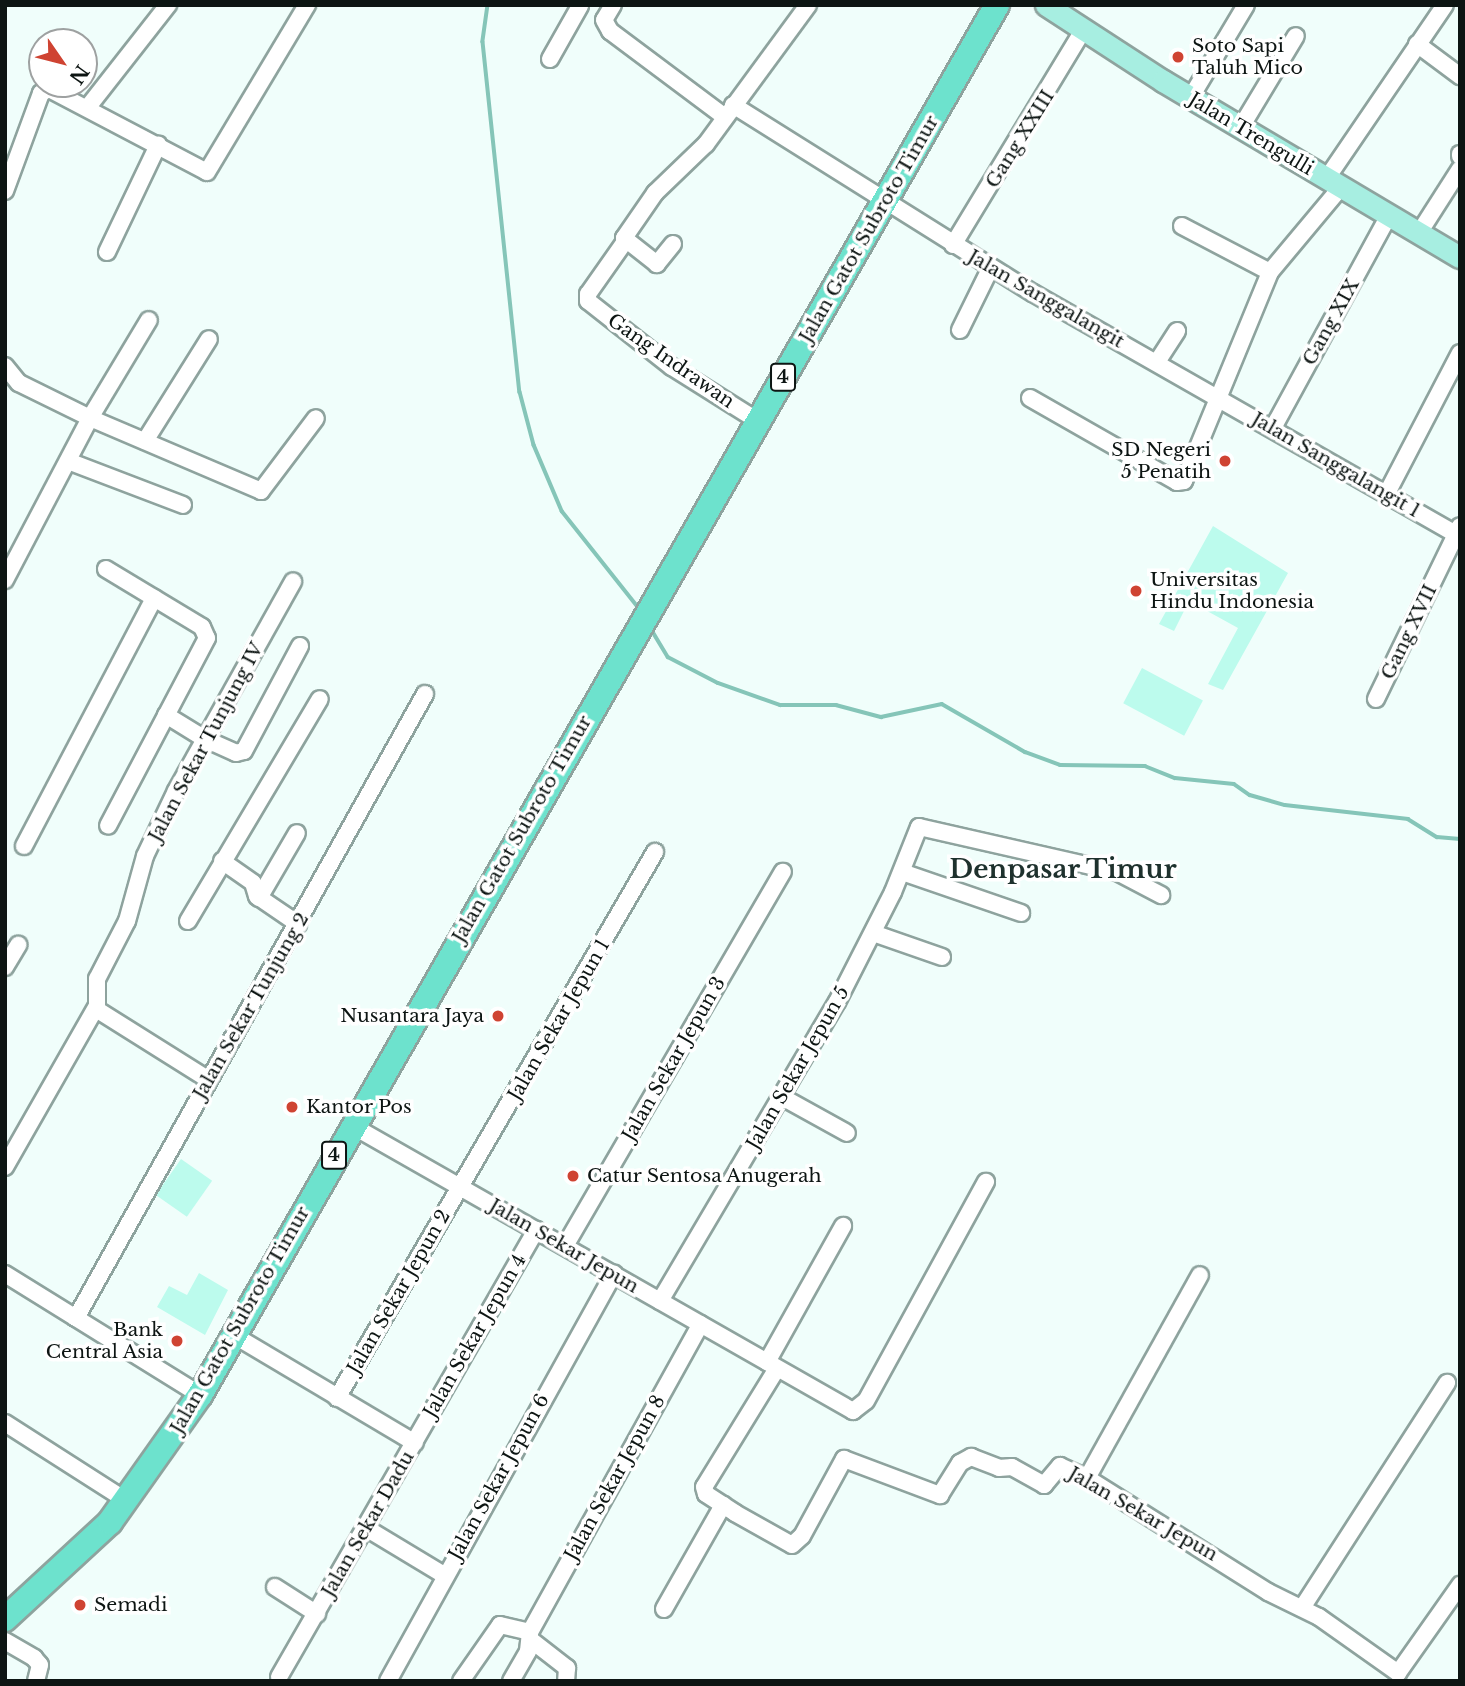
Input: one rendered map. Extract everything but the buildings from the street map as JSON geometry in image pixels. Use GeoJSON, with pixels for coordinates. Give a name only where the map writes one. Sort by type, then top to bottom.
{"type":"FeatureCollection","features":[{"type":"Feature","properties":{"kind":"highway","name":"Jalan Gatot Subroto Timur"},"geometry":{"type":"LineString","coordinates":[[5,1619],[82,1551],[127,1501],[200,1395],[351,1125],[997,5]]}},
{"type":"Feature","properties":{"kind":"main road","name":"Jalan Trengulli"},"geometry":{"type":"LineString","coordinates":[[1046,5],[1191,97],[1460,257]]}},
{"type":"Feature","properties":{"kind":"street"},"geometry":{"type":"LineString","coordinates":[[88,107],[168,5]]}},
{"type":"Feature","properties":{"kind":"street"},"geometry":{"type":"LineString","coordinates":[[5,191],[41,93],[56,91],[207,172],[307,5]]}},
{"type":"Feature","properties":{"kind":"street"},"geometry":{"type":"LineString","coordinates":[[550,60],[580,5]]}},
{"type":"Feature","properties":{"kind":"street","name":"Jalan Sanggalangit"},"geometry":{"type":"LineString","coordinates":[[580,5],[604,22],[640,56],[729,111],[953,245],[1217,395]]}},
{"type":"Feature","properties":{"kind":"street"},"geometry":{"type":"LineString","coordinates":[[604,22],[613,5]]}},
{"type":"Feature","properties":{"kind":"street"},"geometry":{"type":"LineString","coordinates":[[673,244],[657,264],[626,240],[627,231],[655,193],[706,144],[808,5]]}},
{"type":"Feature","properties":{"kind":"street"},"geometry":{"type":"LineString","coordinates":[[1191,97],[1246,5]]}},
{"type":"Feature","properties":{"kind":"street"},"geometry":{"type":"LineString","coordinates":[[1030,398],[1177,482],[1186,480],[1217,395],[1270,272],[1334,183],[1417,44],[1445,5]]}},
{"type":"Feature","properties":{"kind":"street","name":"Gang XXIII"},"geometry":{"type":"LineString","coordinates":[[953,245],[1083,30]]}},
{"type":"Feature","properties":{"kind":"street"},"geometry":{"type":"LineString","coordinates":[[1241,127],[1296,36]]}},
{"type":"Feature","properties":{"kind":"street"},"geometry":{"type":"LineString","coordinates":[[1417,44],[1460,76]]}},
{"type":"Feature","properties":{"kind":"street"},"geometry":{"type":"LineString","coordinates":[[107,251],[158,145]]}},
{"type":"Feature","properties":{"kind":"street"},"geometry":{"type":"LineString","coordinates":[[1419,233],[1460,169]]}},
{"type":"Feature","properties":{"kind":"street","name":"Gang XIX"},"geometry":{"type":"LineString","coordinates":[[1273,428],[1389,215]]}},
{"type":"Feature","properties":{"kind":"street"},"geometry":{"type":"LineString","coordinates":[[1182,226],[1270,272]]}},
{"type":"Feature","properties":{"kind":"street","name":"Gang Indrawan"},"geometry":{"type":"LineString","coordinates":[[626,240],[587,298],[665,362],[758,421]]}},
{"type":"Feature","properties":{"kind":"street"},"geometry":{"type":"LineString","coordinates":[[960,330],[991,267]]}},
{"type":"Feature","properties":{"kind":"street"},"geometry":{"type":"LineString","coordinates":[[5,580],[90,418],[149,320]]}},
{"type":"Feature","properties":{"kind":"street"},"geometry":{"type":"LineString","coordinates":[[1157,362],[1177,331]]}},
{"type":"Feature","properties":{"kind":"street"},"geometry":{"type":"LineString","coordinates":[[145,441],[209,339]]}},
{"type":"Feature","properties":{"kind":"street"},"geometry":{"type":"LineString","coordinates":[[1387,495],[1460,353]]}},
{"type":"Feature","properties":{"kind":"street"},"geometry":{"type":"LineString","coordinates":[[5,366],[19,383],[90,418],[261,491],[316,418]]}},
{"type":"Feature","properties":{"kind":"street","name":"Jalan Sanggalangit 1"},"geometry":{"type":"LineString","coordinates":[[1217,395],[1387,495],[1458,530]]}},
{"type":"Feature","properties":{"kind":"street"},"geometry":{"type":"LineString","coordinates":[[68,461],[183,505]]}},
{"type":"Feature","properties":{"kind":"street","name":"Gang XVII"},"geometry":{"type":"LineString","coordinates":[[1376,699],[1458,530]]}},
{"type":"Feature","properties":{"kind":"street"},"geometry":{"type":"LineString","coordinates":[[106,569],[207,632],[108,826]]}},
{"type":"Feature","properties":{"kind":"street","name":"Jalan Sekar Tunjung IV"},"geometry":{"type":"LineString","coordinates":[[5,1167],[96,1009],[97,979],[127,921],[145,856],[205,738],[293,582]]}},
{"type":"Feature","properties":{"kind":"street"},"geometry":{"type":"LineString","coordinates":[[24,846],[154,598]]}},
{"type":"Feature","properties":{"kind":"street"},"geometry":{"type":"LineString","coordinates":[[166,715],[236,753],[244,751],[300,646]]}},
{"type":"Feature","properties":{"kind":"street","name":"Jalan Sekar Tunjung 2"},"geometry":{"type":"LineString","coordinates":[[76,1318],[425,694]]}},
{"type":"Feature","properties":{"kind":"street"},"geometry":{"type":"LineString","coordinates":[[188,921],[320,699]]}},
{"type":"Feature","properties":{"kind":"street","name":"Jalan Sekar Jepun 5"},"geometry":{"type":"LineString","coordinates":[[660,1301],[782,1097],[873,933],[902,872],[919,827],[1117,872],[1161,895]]}},
{"type":"Feature","properties":{"kind":"street"},"geometry":{"type":"LineString","coordinates":[[259,898],[296,833]]}},
{"type":"Feature","properties":{"kind":"street","name":"Jalan Sekar Jepun 1"},"geometry":{"type":"LineString","coordinates":[[461,1187],[654,852]]}},
{"type":"Feature","properties":{"kind":"street"},"geometry":{"type":"LineString","coordinates":[[222,862],[253,883],[259,898],[298,924]]}},
{"type":"Feature","properties":{"kind":"street","name":"Jalan Sekar Jepun 3"},"geometry":{"type":"LineString","coordinates":[[565,1246],[783,872]]}},
{"type":"Feature","properties":{"kind":"street"},"geometry":{"type":"LineString","coordinates":[[902,872],[1021,913]]}},
{"type":"Feature","properties":{"kind":"street"},"geometry":{"type":"LineString","coordinates":[[873,933],[942,957]]}},
{"type":"Feature","properties":{"kind":"street"},"geometry":{"type":"LineString","coordinates":[[5,967],[18,945]]}},
{"type":"Feature","properties":{"kind":"street"},"geometry":{"type":"LineString","coordinates":[[96,1009],[209,1080]]}},
{"type":"Feature","properties":{"kind":"street"},"geometry":{"type":"LineString","coordinates":[[782,1097],[847,1133]]}},
{"type":"Feature","properties":{"kind":"street","name":"Jalan Sekar Jepun"},"geometry":{"type":"LineString","coordinates":[[351,1125],[701,1324],[844,1409],[860,1410],[986,1182]]}},
{"type":"Feature","properties":{"kind":"street","name":"Jalan Sekar Jepun 2"},"geometry":{"type":"LineString","coordinates":[[337,1398],[461,1187]]}},
{"type":"Feature","properties":{"kind":"street"},"geometry":{"type":"LineString","coordinates":[[664,1609],[723,1505],[704,1487],[771,1366],[843,1226]]}},
{"type":"Feature","properties":{"kind":"street","name":"Jalan Sekar Jepun 4"},"geometry":{"type":"LineString","coordinates":[[415,1443],[536,1230]]}},
{"type":"Feature","properties":{"kind":"street"},"geometry":{"type":"LineString","coordinates":[[5,1274],[200,1395]]}},
{"type":"Feature","properties":{"kind":"street","name":"Jalan Sekar Jepun 6"},"geometry":{"type":"LineString","coordinates":[[388,1681],[444,1575],[614,1274]]}},
{"type":"Feature","properties":{"kind":"street"},"geometry":{"type":"LineString","coordinates":[[1087,1478],[1200,1275]]}},
{"type":"Feature","properties":{"kind":"street","name":"Jalan Sekar Jepun 8"},"geometry":{"type":"LineString","coordinates":[[511,1681],[530,1636],[701,1324]]}},
{"type":"Feature","properties":{"kind":"street","name":"Jalan Sekar Dadu"},"geometry":{"type":"LineString","coordinates":[[235,1336],[415,1443],[279,1677]]}},
{"type":"Feature","properties":{"kind":"street"},"geometry":{"type":"LineString","coordinates":[[1302,1608],[1447,1383]]}},
{"type":"Feature","properties":{"kind":"street"},"geometry":{"type":"LineString","coordinates":[[8,1430],[127,1501]]}},
{"type":"Feature","properties":{"kind":"street","name":"Jalan Sekar Jepun"},"geometry":{"type":"LineString","coordinates":[[723,1505],[792,1545],[802,1536],[846,1458],[937,1495],[944,1492],[960,1462],[971,1457],[999,1468],[1012,1467],[1044,1485],[1060,1466],[1087,1478],[1268,1592],[1302,1608],[1398,1673],[1460,1586]]}},
{"type":"Feature","properties":{"kind":"street"},"geometry":{"type":"LineString","coordinates":[[366,1528],[444,1575]]}},
{"type":"Feature","properties":{"kind":"street"},"geometry":{"type":"LineString","coordinates":[[275,1587],[317,1614]]}},
{"type":"Feature","properties":{"kind":"street"},"geometry":{"type":"LineString","coordinates":[[461,1681],[500,1625],[530,1636],[568,1668],[566,1681]]}},
{"type":"Feature","properties":{"kind":"street"},"geometry":{"type":"LineString","coordinates":[[5,1641],[34,1658],[40,1665],[36,1681]]}},
{"type":"Feature","properties":{"kind":"green space"},"geometry":{"type":"Polygon","coordinates":[[[1213,526],[1288,573],[1223,690],[1208,684],[1238,628],[1189,601],[1174,631],[1159,624],[1213,526]]]}},
{"type":"Feature","properties":{"kind":"green space"},"geometry":{"type":"Polygon","coordinates":[[[1142,668],[1203,700],[1184,736],[1123,703],[1142,668]]]}},
{"type":"Feature","properties":{"kind":"green space"},"geometry":{"type":"Polygon","coordinates":[[[181,1159],[212,1181],[187,1217],[156,1195],[181,1159]]]}},
{"type":"Feature","properties":{"kind":"green space"},"geometry":{"type":"Polygon","coordinates":[[[199,1273],[228,1290],[205,1335],[157,1307],[169,1286],[187,1295],[199,1273]]]}},
{"type":"Feature","properties":{"kind":"waterway"},"geometry":{"type":"LineString","coordinates":[[488,5],[483,42],[520,392],[534,445],[562,511],[639,608]]}},
{"type":"Feature","properties":{"kind":"waterway"},"geometry":{"type":"LineString","coordinates":[[650,627],[668,657],[718,683],[780,705],[836,705],[881,717],[942,704],[1025,752],[1060,765],[1145,766],[1175,778],[1234,784],[1250,795],[1285,805],[1408,819],[1437,837],[1460,839]]}},
{"type":"Feature","properties":{"kind":"place","name":"Soto Sapi Taluh Mico"},"geometry":{"type":"Point","coordinates":[1178,57]}},
{"type":"Feature","properties":{"kind":"place","name":"SD Negeri 5 Penatih"},"geometry":{"type":"Point","coordinates":[1225,461]}},
{"type":"Feature","properties":{"kind":"place","name":"Universitas Hindu Indonesia"},"geometry":{"type":"Point","coordinates":[1136,591]}},
{"type":"Feature","properties":{"kind":"place","name":"Nusantara Jaya"},"geometry":{"type":"Point","coordinates":[498,1016]}},
{"type":"Feature","properties":{"kind":"place","name":"Kantor Pos"},"geometry":{"type":"Point","coordinates":[292,1107]}},
{"type":"Feature","properties":{"kind":"place","name":"Catur Sentosa Anugerah"},"geometry":{"type":"Point","coordinates":[573,1176]}},
{"type":"Feature","properties":{"kind":"place","name":"Bank Central Asia"},"geometry":{"type":"Point","coordinates":[177,1341]}},
{"type":"Feature","properties":{"kind":"place","name":"Semadi"},"geometry":{"type":"Point","coordinates":[80,1605]}},
{"type":"Feature","properties":{"kind":"district","name":"Denpasar Timur"},"geometry":{"type":"Point","coordinates":[1063,870]}}]}
